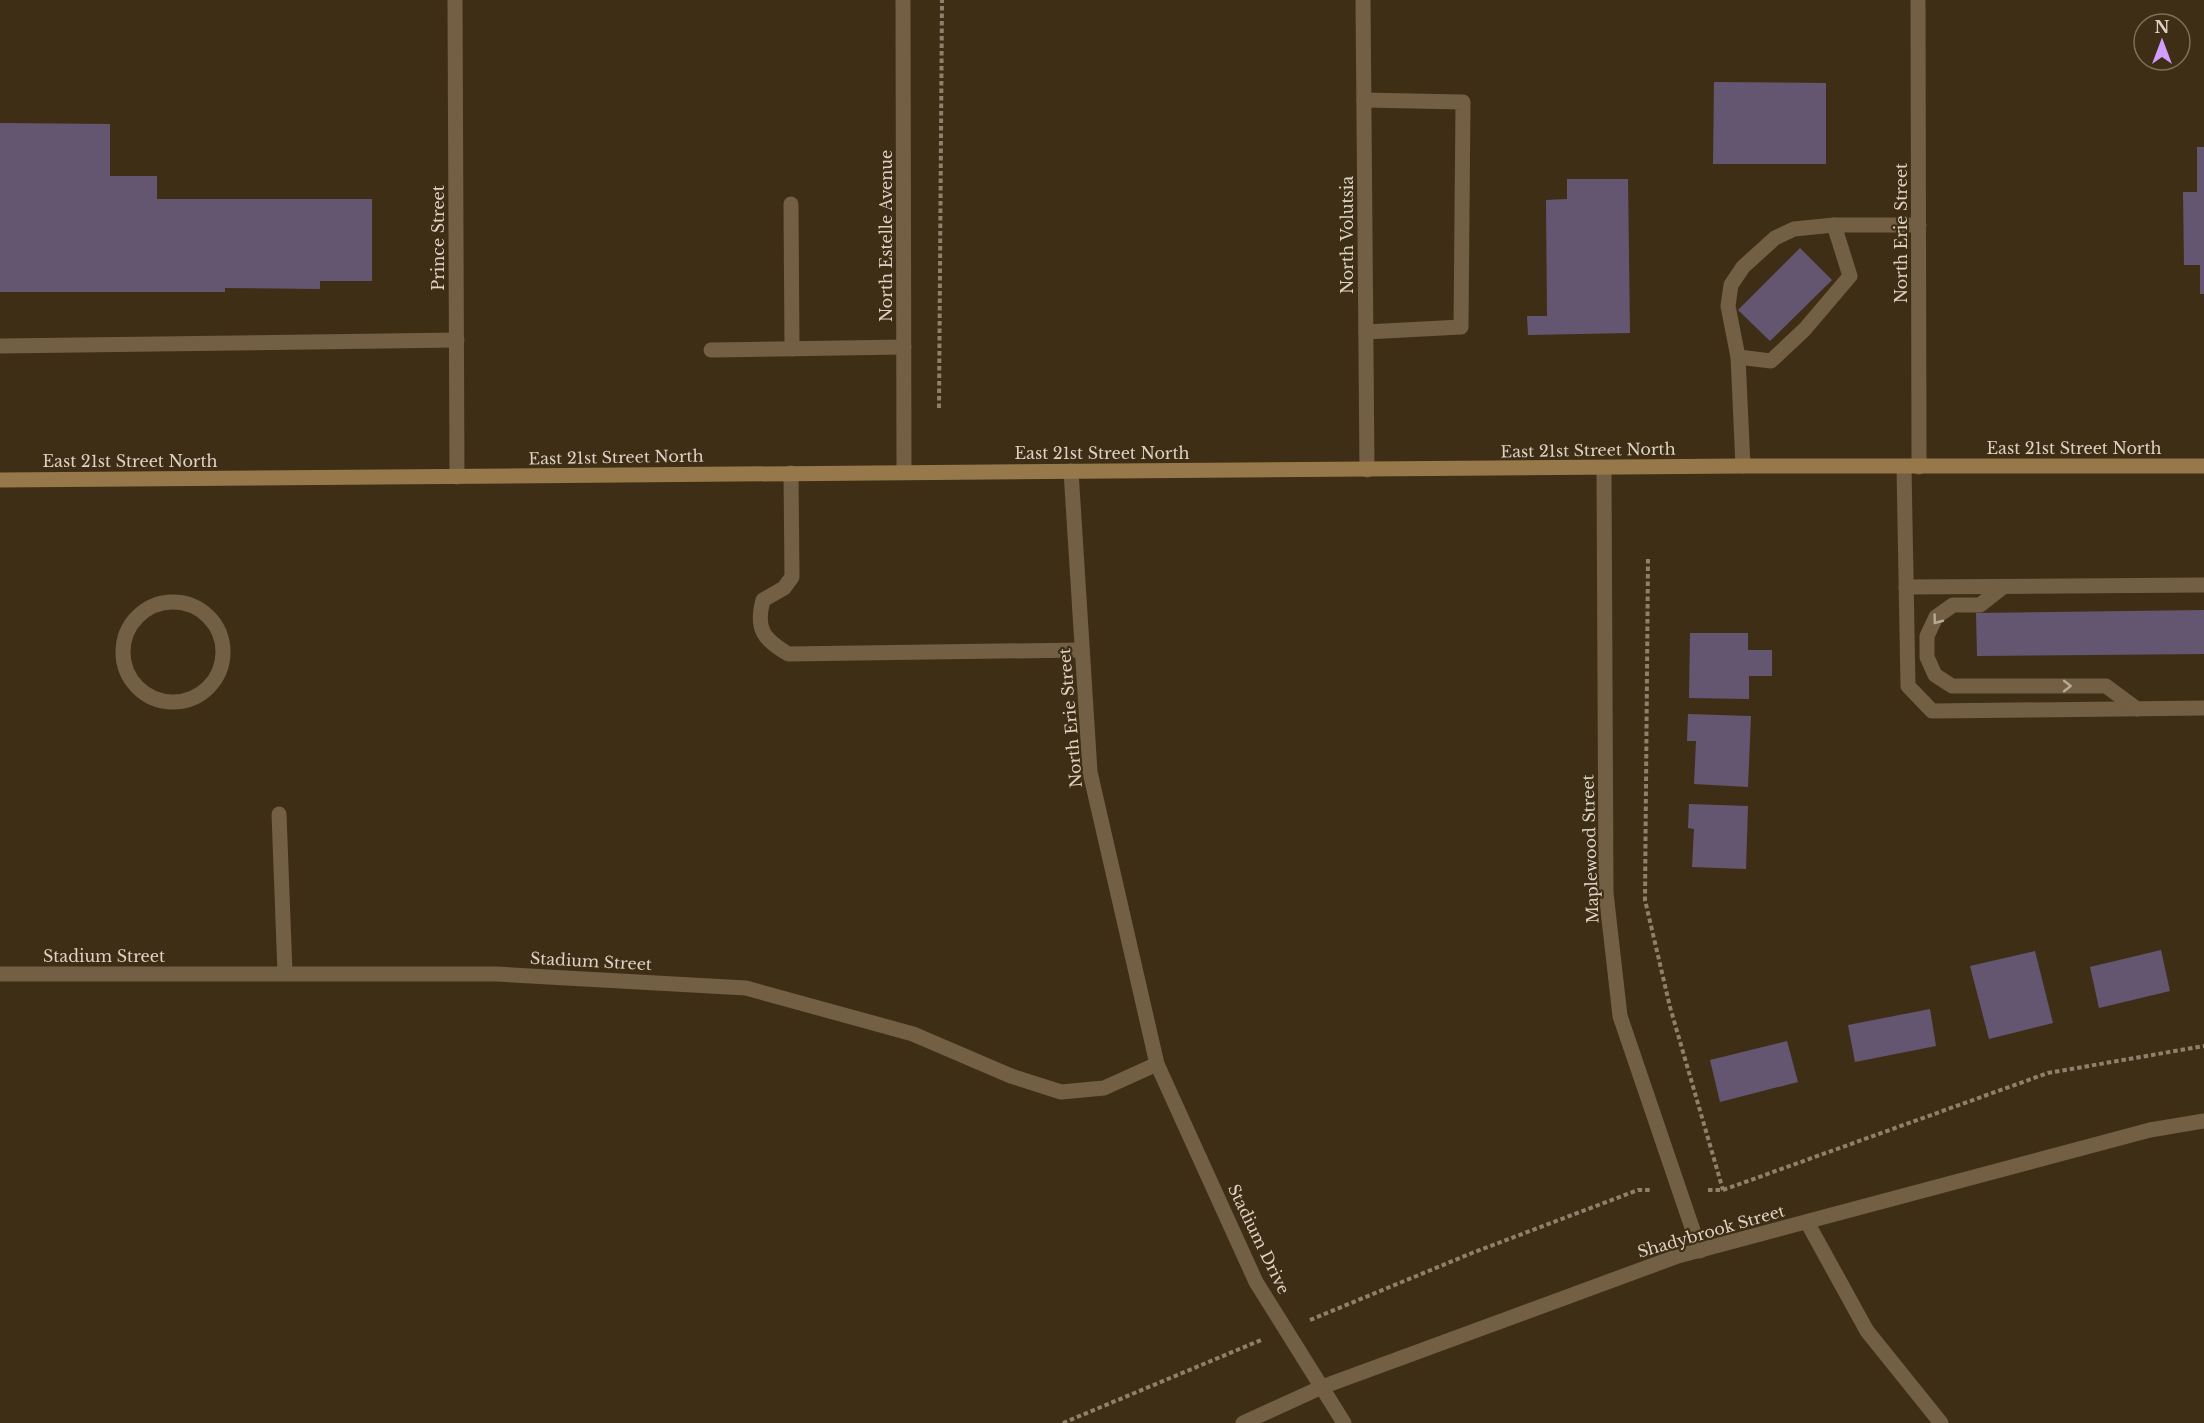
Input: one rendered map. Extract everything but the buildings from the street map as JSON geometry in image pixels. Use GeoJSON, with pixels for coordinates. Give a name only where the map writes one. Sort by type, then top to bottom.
{"type":"FeatureCollection","features":[{"type":"Feature","properties":{"kind":"main road","name":"East 21st Street North"},"geometry":{"type":"LineString","coordinates":[[0,480],[904,472],[1604,469],[1743,466],[2204,466]]}},
{"type":"Feature","properties":{"kind":"street","name":"Prince Street"},"geometry":{"type":"LineString","coordinates":[[455,0],[457,477]]}},
{"type":"Feature","properties":{"kind":"street","name":"North Estelle Avenue"},"geometry":{"type":"LineString","coordinates":[[903,0],[904,472]]}},
{"type":"Feature","properties":{"kind":"street","name":"North Volutsia"},"geometry":{"type":"LineString","coordinates":[[1363,0],[1367,470]]}},
{"type":"Feature","properties":{"kind":"street","name":"North Erie Street"},"geometry":{"type":"LineString","coordinates":[[1918,0],[1919,225],[1906,587],[1908,686],[1932,711],[2204,708]]}},
{"type":"Feature","properties":{"kind":"street"},"geometry":{"type":"LineString","coordinates":[[1364,100],[1463,102],[1461,327],[1366,332]]}},
{"type":"Feature","properties":{"kind":"street"},"geometry":{"type":"LineString","coordinates":[[791,204],[792,349]]}},
{"type":"Feature","properties":{"kind":"street"},"geometry":{"type":"LineString","coordinates":[[1743,466],[1738,357],[1728,306],[1731,285],[1743,267],[1775,238],[1794,229],[1834,225],[1919,225]]}},
{"type":"Feature","properties":{"kind":"street"},"geometry":{"type":"LineString","coordinates":[[1738,357],[1771,361],[1805,329],[1850,276],[1834,225]]}},
{"type":"Feature","properties":{"kind":"street"},"geometry":{"type":"LineString","coordinates":[[0,346],[457,340]]}},
{"type":"Feature","properties":{"kind":"street"},"geometry":{"type":"LineString","coordinates":[[711,350],[904,347]]}},
{"type":"Feature","properties":{"kind":"street","name":"Maplewood Street"},"geometry":{"type":"LineString","coordinates":[[1604,469],[1605,893],[1620,1016],[1700,1251]]}},
{"type":"Feature","properties":{"kind":"street","name":"North Erie Street"},"geometry":{"type":"LineString","coordinates":[[1071,471],[1090,772],[1157,1064]]}},
{"type":"Feature","properties":{"kind":"street"},"geometry":{"type":"LineString","coordinates":[[791,473],[792,577],[784,588],[763,600],[760,613],[761,629],[768,641],[788,654],[1082,650]]}},
{"type":"Feature","properties":{"kind":"street"},"geometry":{"type":"LineString","coordinates":[[1906,587],[2204,585]]}},
{"type":"Feature","properties":{"kind":"street"},"geometry":{"type":"LineString","coordinates":[[2003,586],[1980,605],[1953,605],[1936,616],[1927,636],[1927,657],[1935,675],[1952,686],[2106,686],[2137,709]]}},
{"type":"Feature","properties":{"kind":"street"},"geometry":{"type":"LineString","coordinates":[[176,602],[192,605],[206,614],[216,627],[222,642],[223,658],[218,674],[208,688],[194,697],[179,701],[162,701],[146,694],[134,683],[126,669],[123,647],[125,636],[133,621],[145,610],[160,603],[176,602]]}},
{"type":"Feature","properties":{"kind":"street"},"geometry":{"type":"LineString","coordinates":[[279,814],[285,973]]}},
{"type":"Feature","properties":{"kind":"street","name":"Stadium Street"},"geometry":{"type":"LineString","coordinates":[[0,974],[496,974],[746,988],[913,1034],[1011,1076],[1062,1092],[1104,1088],[1157,1064]]}},
{"type":"Feature","properties":{"kind":"street","name":"Stadium Drive"},"geometry":{"type":"LineString","coordinates":[[1157,1064],[1256,1282],[1344,1423]]}},
{"type":"Feature","properties":{"kind":"street","name":"Shadybrook Street"},"geometry":{"type":"LineString","coordinates":[[1243,1423],[1322,1388],[1667,1261],[2150,1131],[2204,1121]]}},
{"type":"Feature","properties":{"kind":"street"},"geometry":{"type":"LineString","coordinates":[[1807,1222],[1867,1331],[1941,1423]]}},
{"type":"Feature","properties":{"kind":"path"},"geometry":{"type":"LineString","coordinates":[[939,408],[942,0]]}},
{"type":"Feature","properties":{"kind":"path"},"geometry":{"type":"LineString","coordinates":[[1648,559],[1645,900],[1670,1007],[1724,1190]]}},
{"type":"Feature","properties":{"kind":"path"},"geometry":{"type":"LineString","coordinates":[[1063,1423],[1472,1253],[1638,1190],[1724,1190],[2048,1073],[2204,1046]]}}]}
